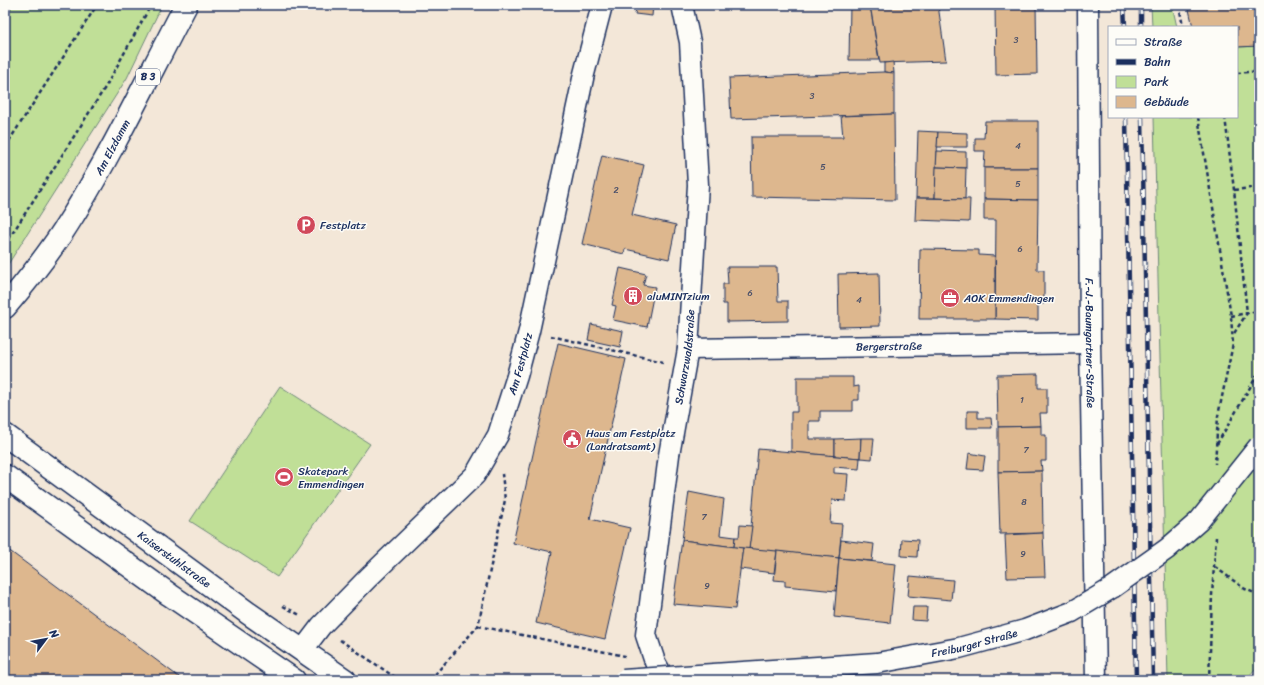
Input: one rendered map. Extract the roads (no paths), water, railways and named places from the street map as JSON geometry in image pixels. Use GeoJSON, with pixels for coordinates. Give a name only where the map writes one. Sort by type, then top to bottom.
{"type":"FeatureCollection","features":[{"type":"Feature","properties":{"kind":"main road","name":"Am Elzdamm"},"geometry":{"type":"LineString","coordinates":[[5,307],[26,282],[74,215],[186,5]]}},
{"type":"Feature","properties":{"kind":"main road","name":"Am Elzdamm"},"geometry":{"type":"LineString","coordinates":[[5,323],[26,282]]}},
{"type":"Feature","properties":{"kind":"main road","name":"Kaiserstuhlstraße"},"geometry":{"type":"LineString","coordinates":[[5,435],[248,613],[345,680]]}},
{"type":"Feature","properties":{"kind":"main road"},"geometry":{"type":"LineString","coordinates":[[5,476],[170,595],[294,680]]}},
{"type":"Feature","properties":{"kind":"street","name":"Am Festplatz"},"geometry":{"type":"LineString","coordinates":[[302,651],[321,626],[368,578],[475,475],[498,435],[517,376],[529,331],[584,74],[602,5]]}},
{"type":"Feature","properties":{"kind":"street","name":"Schwarzwaldstraße"},"geometry":{"type":"LineString","coordinates":[[665,680],[655,662],[646,635],[669,455],[686,358],[698,185],[690,42],[682,5]]}},
{"type":"Feature","properties":{"kind":"street","name":"F.-J.-Baumgartner-Straße"},"geometry":{"type":"LineString","coordinates":[[1088,5],[1090,343],[1096,680]]}},
{"type":"Feature","properties":{"kind":"street","name":"Bergerstraße"},"geometry":{"type":"LineString","coordinates":[[686,358],[1090,343]]}},
{"type":"Feature","properties":{"kind":"street","name":"Freiburger Straße"},"geometry":{"type":"LineString","coordinates":[[623,680],[877,663],[959,648],[1026,630],[1072,612],[1112,588],[1167,549],[1199,521],[1259,446]]}},
{"type":"Feature","properties":{"kind":"railway"},"geometry":{"type":"LineString","coordinates":[[1124,5],[1125,26]]}},
{"type":"Feature","properties":{"kind":"railway"},"geometry":{"type":"LineString","coordinates":[[1141,5],[1141,26]]}},
{"type":"Feature","properties":{"kind":"railway"},"geometry":{"type":"LineString","coordinates":[[1126,118],[1136,680]]}},
{"type":"Feature","properties":{"kind":"railway"},"geometry":{"type":"LineString","coordinates":[[1142,118],[1153,680]]}},
{"type":"Feature","properties":{"kind":"place","name":"Festplatz"},"geometry":{"type":"Point","coordinates":[306,225]}},
{"type":"Feature","properties":{"kind":"place","name":"aluMINTzium"},"geometry":{"type":"Point","coordinates":[633,296]}},
{"type":"Feature","properties":{"kind":"place","name":"AOK Emmendingen"},"geometry":{"type":"Point","coordinates":[950,298]}},
{"type":"Feature","properties":{"kind":"place","name":"Haus am Festplatz (Landratsamt)"},"geometry":{"type":"Point","coordinates":[572,439]}},
{"type":"Feature","properties":{"kind":"place","name":"Skatepark Emmendingen"},"geometry":{"type":"Point","coordinates":[284,477]}}]}
